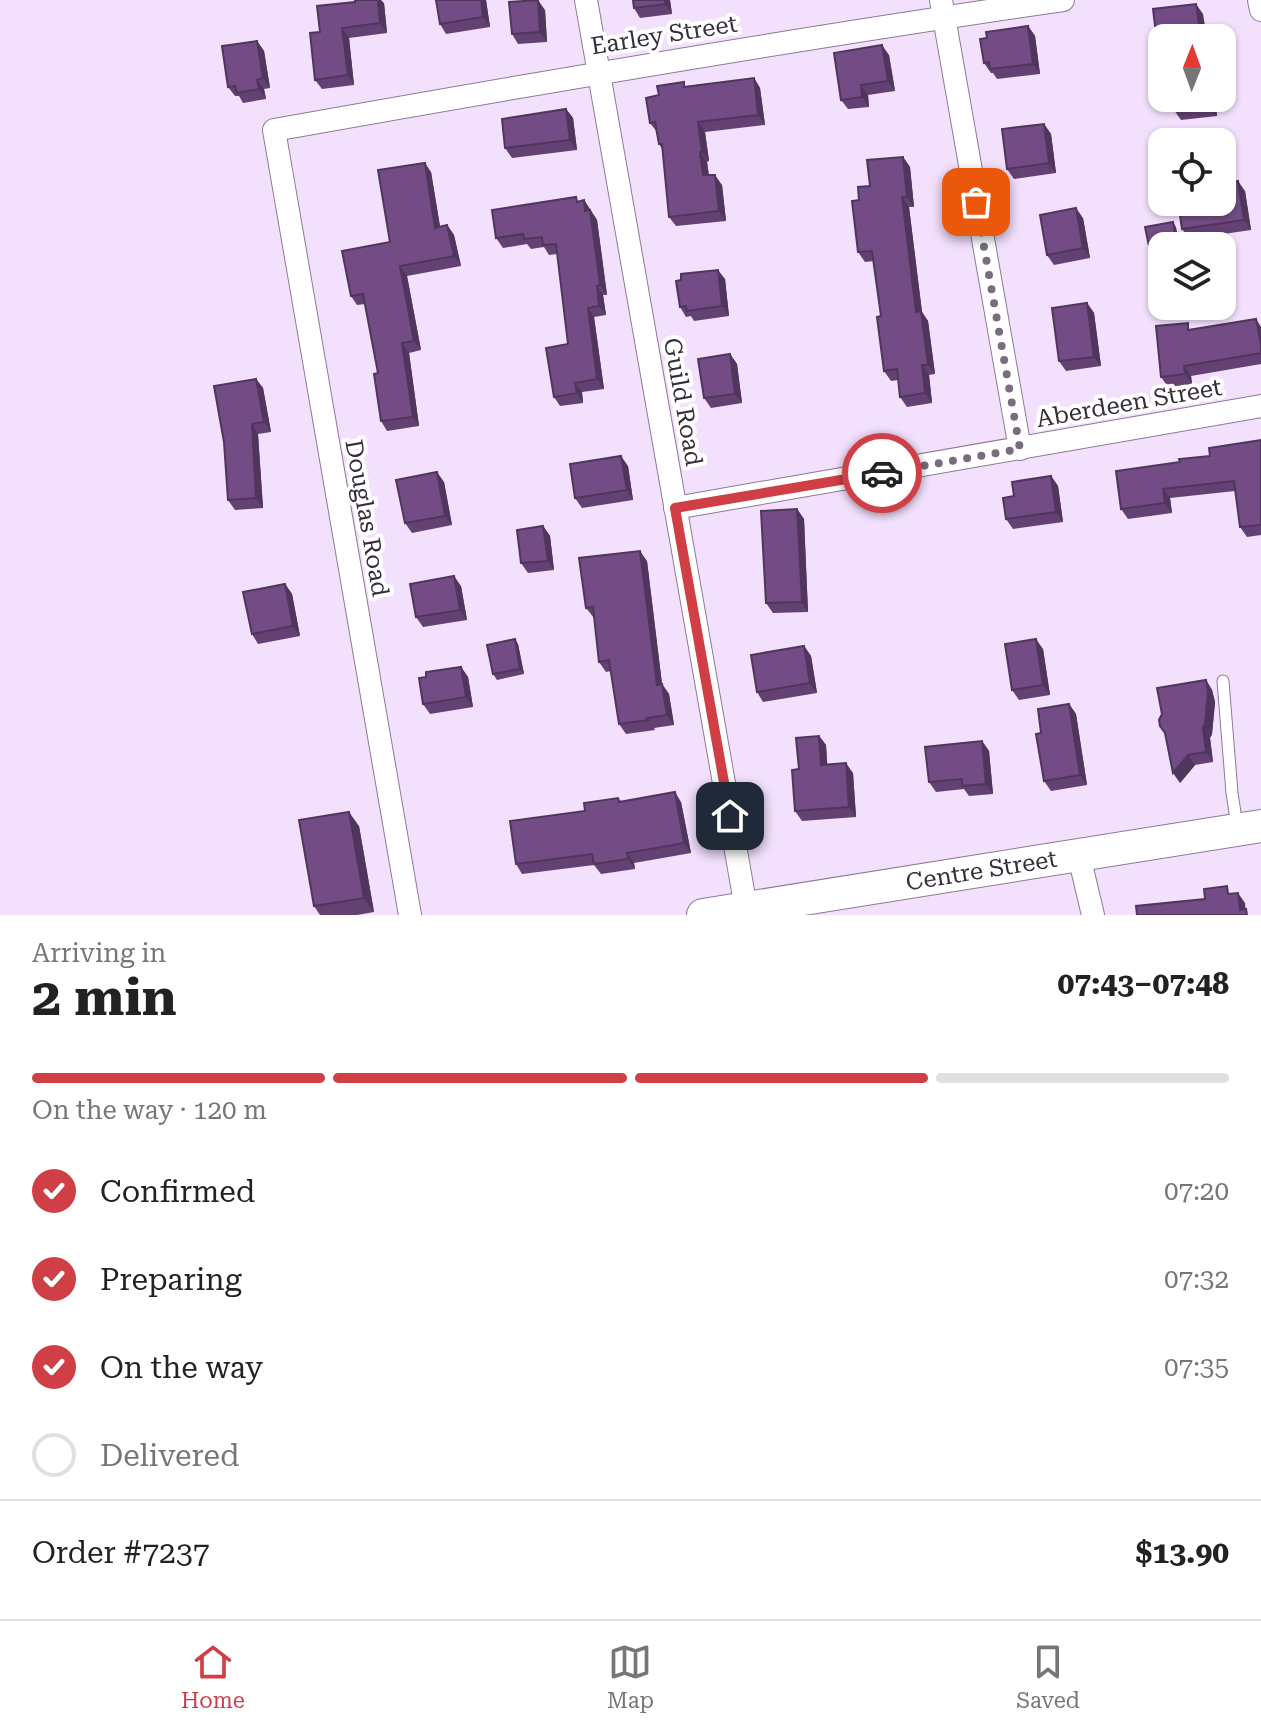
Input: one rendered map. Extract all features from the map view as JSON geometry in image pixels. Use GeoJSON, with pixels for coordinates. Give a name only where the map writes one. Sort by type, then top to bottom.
{"type":"FeatureCollection","features":[{"type":"Feature","properties":{"kind":"main road","name":"Centre Street"},"geometry":{"type":"LineString","coordinates":[[703,915],[1249,828]]}},
{"type":"Feature","properties":{"kind":"street","name":"Guild Road"},"geometry":{"type":"LineString","coordinates":[[586,0],[746,908]]}},
{"type":"Feature","properties":{"kind":"street","name":"Earley Street"},"geometry":{"type":"LineString","coordinates":[[274,130],[942,8],[1063,0]]}},
{"type":"Feature","properties":{"kind":"street"},"geometry":{"type":"LineString","coordinates":[[1259,0],[1261,10]]}},
{"type":"Feature","properties":{"kind":"street"},"geometry":{"type":"LineString","coordinates":[[942,8],[1020,449]]}},
{"type":"Feature","properties":{"kind":"street","name":"Douglas Road"},"geometry":{"type":"LineString","coordinates":[[274,130],[410,915]]}},
{"type":"Feature","properties":{"kind":"street","name":"Aberdeen Street"},"geometry":{"type":"LineString","coordinates":[[675,508],[1261,406]]}},
{"type":"Feature","properties":{"kind":"street"},"geometry":{"type":"LineString","coordinates":[[1079,856],[1093,915]]}},
{"type":"Feature","properties":{"kind":"lane"},"geometry":{"type":"LineString","coordinates":[[1223,681],[1232,793],[1249,828]]}},
{"type":"Feature","properties":{"kind":"building"},"geometry":{"type":"Polygon","coordinates":[[[378,0],[380,23],[342,28],[348,75],[315,80],[310,33],[320,32],[317,6],[378,0]]]}},
{"type":"Feature","properties":{"kind":"building"},"geometry":{"type":"Polygon","coordinates":[[[436,0],[481,0],[483,17],[440,24],[436,0]]]}},
{"type":"Feature","properties":{"kind":"building"},"geometry":{"type":"Polygon","coordinates":[[[538,0],[540,32],[512,34],[509,2],[538,0]]]}},
{"type":"Feature","properties":{"kind":"building"},"geometry":{"type":"Polygon","coordinates":[[[633,0],[665,0],[665,4],[634,8],[633,0]]]}},
{"type":"Feature","properties":{"kind":"building"},"geometry":{"type":"Polygon","coordinates":[[[1196,4],[1199,24],[1155,24],[1153,9],[1196,4]]]}},
{"type":"Feature","properties":{"kind":"building"},"geometry":{"type":"Polygon","coordinates":[[[1028,26],[1033,64],[990,69],[989,62],[984,63],[980,39],[987,38],[986,32],[1028,26]]]}},
{"type":"Feature","properties":{"kind":"building"},"geometry":{"type":"Polygon","coordinates":[[[257,41],[263,78],[257,80],[259,89],[237,93],[235,86],[228,87],[222,46],[257,41]]]}},
{"type":"Feature","properties":{"kind":"building"},"geometry":{"type":"Polygon","coordinates":[[[882,45],[888,81],[861,85],[862,97],[841,100],[834,53],[882,45]]]}},
{"type":"Feature","properties":{"kind":"building"},"geometry":{"type":"Polygon","coordinates":[[[754,78],[758,115],[698,122],[703,175],[715,175],[719,211],[669,217],[662,144],[659,144],[655,122],[650,123],[646,98],[659,95],[657,86],[684,82],[684,87],[754,78]]]}},
{"type":"Feature","properties":{"kind":"building"},"geometry":{"type":"Polygon","coordinates":[[[566,109],[570,140],[505,148],[502,119],[566,109]]]}},
{"type":"Feature","properties":{"kind":"building"},"geometry":{"type":"Polygon","coordinates":[[[1044,124],[1049,163],[1007,169],[1002,129],[1044,124]]]}},
{"type":"Feature","properties":{"kind":"building"},"geometry":{"type":"Polygon","coordinates":[[[903,157],[907,197],[902,197],[916,312],[921,311],[928,365],[922,365],[925,393],[900,397],[897,369],[884,371],[877,317],[881,316],[872,251],[858,252],[852,201],[859,200],[858,187],[870,186],[867,160],[903,157]]]}},
{"type":"Feature","properties":{"kind":"building"},"geometry":{"type":"Polygon","coordinates":[[[425,163],[435,228],[447,225],[454,256],[400,266],[414,341],[402,343],[413,417],[381,421],[374,374],[378,373],[363,294],[351,296],[342,251],[390,242],[378,170],[425,163]]]}},
{"type":"Feature","properties":{"kind":"building"},"geometry":{"type":"Polygon","coordinates":[[[1236,181],[1244,220],[1182,229],[1180,216],[1236,216],[1236,181]]]}},
{"type":"Feature","properties":{"kind":"building"},"geometry":{"type":"Polygon","coordinates":[[[576,197],[577,202],[584,200],[585,211],[590,210],[600,285],[597,286],[599,306],[588,308],[597,379],[575,383],[577,393],[554,397],[546,348],[568,344],[556,244],[543,245],[542,237],[524,239],[523,234],[496,238],[492,210],[576,197]]]}},
{"type":"Feature","properties":{"kind":"building"},"geometry":{"type":"Polygon","coordinates":[[[1076,208],[1083,248],[1047,255],[1040,215],[1076,208]]]}},
{"type":"Feature","properties":{"kind":"building"},"geometry":{"type":"Polygon","coordinates":[[[1173,222],[1175,232],[1148,232],[1148,242],[1145,227],[1173,222]]]}},
{"type":"Feature","properties":{"kind":"building"},"geometry":{"type":"Polygon","coordinates":[[[718,270],[722,306],[687,311],[686,306],[680,307],[676,281],[681,280],[681,274],[718,270]]]}},
{"type":"Feature","properties":{"kind":"building"},"geometry":{"type":"Polygon","coordinates":[[[1087,303],[1094,357],[1059,361],[1052,308],[1087,303]]]}},
{"type":"Feature","properties":{"kind":"building"},"geometry":{"type":"Polygon","coordinates":[[[1256,319],[1261,353],[1184,366],[1185,374],[1161,377],[1156,326],[1188,323],[1188,330],[1256,319]]]}},
{"type":"Feature","properties":{"kind":"building"},"geometry":{"type":"Polygon","coordinates":[[[730,354],[735,394],[704,398],[698,359],[730,354]]]}},
{"type":"Feature","properties":{"kind":"building"},"geometry":{"type":"Polygon","coordinates":[[[256,379],[264,422],[252,424],[256,498],[228,500],[224,442],[214,386],[256,379]]]}},
{"type":"Feature","properties":{"kind":"building"},"geometry":{"type":"Polygon","coordinates":[[[1261,440],[1261,525],[1240,527],[1234,481],[1163,489],[1165,503],[1121,509],[1116,471],[1210,456],[1209,448],[1261,440]]]}},
{"type":"Feature","properties":{"kind":"building"},"geometry":{"type":"Polygon","coordinates":[[[621,456],[627,490],[575,498],[570,464],[621,456]]]}},
{"type":"Feature","properties":{"kind":"building"},"geometry":{"type":"Polygon","coordinates":[[[437,472],[445,516],[405,523],[396,480],[437,472]]]}},
{"type":"Feature","properties":{"kind":"building"},"geometry":{"type":"Polygon","coordinates":[[[1051,476],[1056,512],[1006,519],[1003,498],[1014,496],[1012,482],[1051,476]]]}},
{"type":"Feature","properties":{"kind":"building"},"geometry":{"type":"Polygon","coordinates":[[[797,509],[802,602],[766,603],[761,511],[797,509]]]}},
{"type":"Feature","properties":{"kind":"building"},"geometry":{"type":"Polygon","coordinates":[[[543,526],[548,561],[521,563],[517,530],[543,526]]]}},
{"type":"Feature","properties":{"kind":"building"},"geometry":{"type":"Polygon","coordinates":[[[640,551],[657,685],[662,684],[667,715],[619,724],[609,660],[599,662],[593,607],[586,608],[579,558],[640,551]]]}},
{"type":"Feature","properties":{"kind":"building"},"geometry":{"type":"Polygon","coordinates":[[[454,576],[460,610],[416,617],[410,584],[454,576]]]}},
{"type":"Feature","properties":{"kind":"building"},"geometry":{"type":"Polygon","coordinates":[[[285,584],[293,626],[252,634],[243,592],[285,584]]]}},
{"type":"Feature","properties":{"kind":"building"},"geometry":{"type":"Polygon","coordinates":[[[515,639],[520,669],[493,674],[487,645],[515,639]]]}},
{"type":"Feature","properties":{"kind":"building"},"geometry":{"type":"Polygon","coordinates":[[[1036,639],[1043,685],[1012,690],[1005,644],[1036,639]]]}},
{"type":"Feature","properties":{"kind":"building"},"geometry":{"type":"Polygon","coordinates":[[[804,646],[810,683],[757,692],[751,655],[804,646]]]}},
{"type":"Feature","properties":{"kind":"building"},"geometry":{"type":"Polygon","coordinates":[[[461,667],[466,697],[423,704],[419,678],[426,677],[426,672],[461,667]]]}},
{"type":"Feature","properties":{"kind":"building"},"geometry":{"type":"Polygon","coordinates":[[[1206,680],[1208,692],[1203,728],[1206,752],[1188,755],[1173,773],[1165,733],[1160,726],[1162,714],[1157,688],[1206,680]]]}},
{"type":"Feature","properties":{"kind":"building"},"geometry":{"type":"Polygon","coordinates":[[[1069,704],[1080,775],[1044,781],[1036,734],[1041,733],[1038,709],[1069,704]]]}},
{"type":"Feature","properties":{"kind":"building"},"geometry":{"type":"Polygon","coordinates":[[[819,736],[821,765],[846,763],[849,807],[795,811],[792,770],[799,769],[796,738],[819,736]]]}},
{"type":"Feature","properties":{"kind":"building"},"geometry":{"type":"Polygon","coordinates":[[[982,741],[986,784],[962,786],[962,779],[929,782],[925,747],[982,741]]]}},
{"type":"Feature","properties":{"kind":"building"},"geometry":{"type":"Polygon","coordinates":[[[675,792],[684,843],[627,853],[628,859],[594,864],[592,854],[516,864],[510,821],[585,811],[584,803],[618,798],[619,802],[675,792]]]}},
{"type":"Feature","properties":{"kind":"building"},"geometry":{"type":"Polygon","coordinates":[[[349,812],[364,898],[314,906],[299,820],[349,812]]]}},
{"type":"Feature","properties":{"kind":"building"},"geometry":{"type":"Polygon","coordinates":[[[1227,886],[1228,894],[1238,893],[1240,910],[1246,909],[1247,915],[1137,915],[1136,906],[1205,899],[1204,889],[1227,886]]]}},
{"type":"Feature","properties":{"kind":"way so far"},"geometry":{"type":"LineString","coordinates":[[882,473],[1020,449],[976,202]]}},
{"type":"Feature","properties":{"kind":"route"},"geometry":{"type":"LineString","coordinates":[[730,816],[675,508],[882,473]]}}]}
